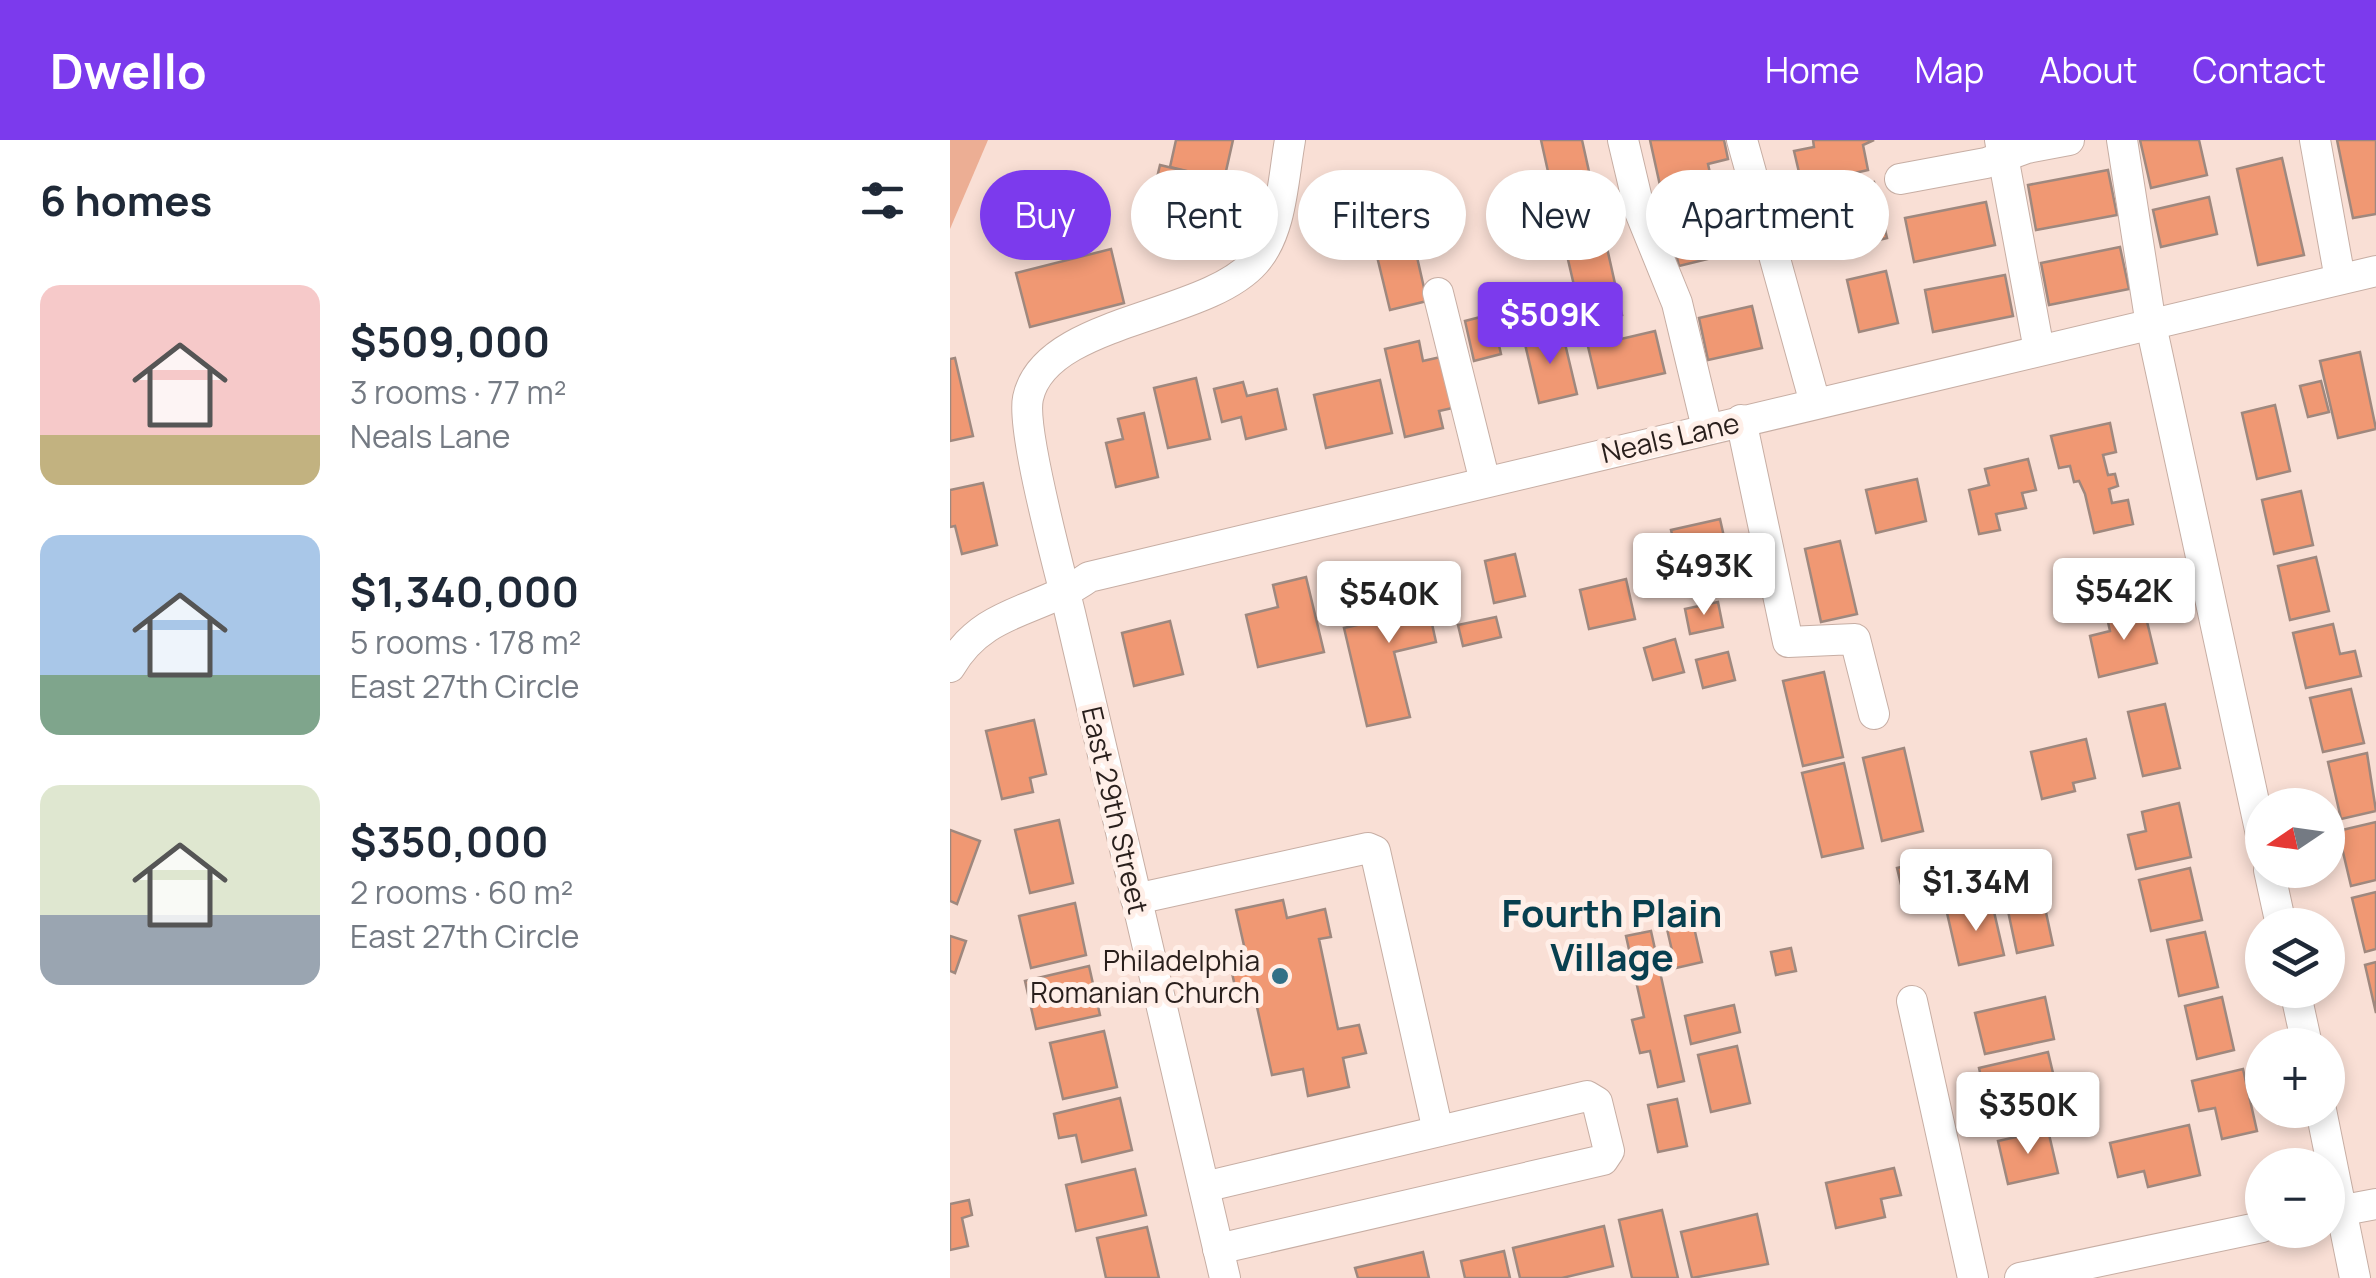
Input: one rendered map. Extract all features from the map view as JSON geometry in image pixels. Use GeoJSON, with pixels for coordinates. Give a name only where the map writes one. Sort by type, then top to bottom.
{"type":"FeatureCollection","features":[{"type":"Feature","properties":{"kind":"street","name":"East 29th Street"},"geometry":{"type":"LineString","coordinates":[[1221,1263],[1065,594],[1031,441],[1028,399],[1044,364],[1079,344],[1232,282],[1256,261],[1273,230],[1290,140]]}},
{"type":"Feature","properties":{"kind":"street"},"geometry":{"type":"LineString","coordinates":[[1624,140],[1640,212],[1677,303],[1707,428]]}},
{"type":"Feature","properties":{"kind":"street"},"geometry":{"type":"LineString","coordinates":[[1742,140],[1814,402]]}},
{"type":"Feature","properties":{"kind":"street"},"geometry":{"type":"LineString","coordinates":[[1900,179],[2002,148],[2069,140]]}},
{"type":"Feature","properties":{"kind":"street"},"geometry":{"type":"LineString","coordinates":[[2122,140],[2151,325],[2251,788]]}},
{"type":"Feature","properties":{"kind":"street"},"geometry":{"type":"LineString","coordinates":[[2315,140],[2340,279]]}},
{"type":"Feature","properties":{"kind":"street"},"geometry":{"type":"LineString","coordinates":[[2002,148],[2039,350]]}},
{"type":"Feature","properties":{"kind":"street","name":"Neals Lane"},"geometry":{"type":"LineString","coordinates":[[950,667],[974,632],[1013,612],[1065,594],[1089,577],[2376,270]]}},
{"type":"Feature","properties":{"kind":"street"},"geometry":{"type":"LineString","coordinates":[[1438,293],[1485,482]]}},
{"type":"Feature","properties":{"kind":"street"},"geometry":{"type":"LineString","coordinates":[[1741,420],[1788,642],[1855,639],[1874,714]]}},
{"type":"Feature","properties":{"kind":"street"},"geometry":{"type":"LineString","coordinates":[[1136,899],[1368,848],[1375,851],[1438,1131]]}},
{"type":"Feature","properties":{"kind":"street"},"geometry":{"type":"LineString","coordinates":[[1912,1001],[1973,1278]]}},
{"type":"Feature","properties":{"kind":"street"},"geometry":{"type":"LineString","coordinates":[[1204,1187],[1587,1096],[1597,1102],[1609,1151],[1603,1160],[1221,1263]]}},
{"type":"Feature","properties":{"kind":"street"},"geometry":{"type":"LineString","coordinates":[[2345,1210],[2376,1204]]}},
{"type":"Feature","properties":{"kind":"street"},"geometry":{"type":"LineString","coordinates":[[2021,1278],[2245,1231]]}},
{"type":"Feature","properties":{"kind":"street"},"geometry":{"type":"LineString","coordinates":[[2345,1245],[2355,1278]]}},
{"type":"Feature","properties":{"kind":"shaded area"},"geometry":{"type":"Polygon","coordinates":[[[950,140],[988,140],[950,229],[950,140]]]}},
{"type":"Feature","properties":{"kind":"building"},"geometry":{"type":"Polygon","coordinates":[[[1176,140],[1233,140],[1226,170],[1170,167],[1176,140]]]}},
{"type":"Feature","properties":{"kind":"building"},"geometry":{"type":"Polygon","coordinates":[[[1541,140],[1582,140],[1589,170],[1548,170],[1541,140]]]}},
{"type":"Feature","properties":{"kind":"building"},"geometry":{"type":"Polygon","coordinates":[[[1650,140],[1724,140],[1728,159],[1708,164],[1709,170],[1657,170],[1650,140]]]}},
{"type":"Feature","properties":{"kind":"building"},"geometry":{"type":"Polygon","coordinates":[[[1813,140],[1874,140],[1863,145],[1868,170],[1798,170],[1794,151],[1814,147],[1813,140]]]}},
{"type":"Feature","properties":{"kind":"building"},"geometry":{"type":"Polygon","coordinates":[[[2140,140],[2199,140],[2207,175],[2151,188],[2140,140]]]}},
{"type":"Feature","properties":{"kind":"building"},"geometry":{"type":"Polygon","coordinates":[[[2337,140],[2376,140],[2376,214],[2353,218],[2337,140]]]}},
{"type":"Feature","properties":{"kind":"building"},"geometry":{"type":"Polygon","coordinates":[[[2282,158],[2304,255],[2258,265],[2237,169],[2282,158]]]}},
{"type":"Feature","properties":{"kind":"building"},"geometry":{"type":"Polygon","coordinates":[[[2108,170],[2117,215],[2036,230],[2028,185],[2108,170]]]}},
{"type":"Feature","properties":{"kind":"building"},"geometry":{"type":"Polygon","coordinates":[[[2209,197],[2217,234],[2161,247],[2153,210],[2209,197]]]}},
{"type":"Feature","properties":{"kind":"building"},"geometry":{"type":"Polygon","coordinates":[[[1986,202],[1995,245],[1914,262],[1905,218],[1986,202]]]}},
{"type":"Feature","properties":{"kind":"building"},"geometry":{"type":"Polygon","coordinates":[[[2120,247],[2129,289],[2049,305],[2041,263],[2120,247]]]}},
{"type":"Feature","properties":{"kind":"building"},"geometry":{"type":"Polygon","coordinates":[[[1111,249],[1124,303],[1030,327],[1016,273],[1067,260],[1111,260],[1111,249]]]}},
{"type":"Feature","properties":{"kind":"building"},"geometry":{"type":"Polygon","coordinates":[[[1378,260],[1418,260],[1427,301],[1390,310],[1378,260]]]}},
{"type":"Feature","properties":{"kind":"building"},"geometry":{"type":"Polygon","coordinates":[[[1568,260],[1610,260],[1622,315],[1583,324],[1568,260]]]}},
{"type":"Feature","properties":{"kind":"building"},"geometry":{"type":"Polygon","coordinates":[[[1678,260],[1704,260],[1679,266],[1678,260]]]}},
{"type":"Feature","properties":{"kind":"building"},"geometry":{"type":"Polygon","coordinates":[[[1886,271],[1898,323],[1859,332],[1847,280],[1886,271]]]}},
{"type":"Feature","properties":{"kind":"building"},"geometry":{"type":"Polygon","coordinates":[[[2005,275],[2013,316],[1933,332],[1925,290],[2005,275]]]}},
{"type":"Feature","properties":{"kind":"building"},"geometry":{"type":"Polygon","coordinates":[[[1752,306],[1762,348],[1708,360],[1699,318],[1752,306]]]}},
{"type":"Feature","properties":{"kind":"building"},"geometry":{"type":"Polygon","coordinates":[[[1492,314],[1501,354],[1474,361],[1465,321],[1492,314]]]}},
{"type":"Feature","properties":{"kind":"building"},"geometry":{"type":"Polygon","coordinates":[[[1617,322],[1621,339],[1655,331],[1665,373],[1598,388],[1584,330],[1617,322]]]}},
{"type":"Feature","properties":{"kind":"building"},"geometry":{"type":"Polygon","coordinates":[[[1562,331],[1577,394],[1539,403],[1524,340],[1562,331]]]}},
{"type":"Feature","properties":{"kind":"building"},"geometry":{"type":"Polygon","coordinates":[[[1419,341],[1423,361],[1445,356],[1457,407],[1439,411],[1443,428],[1405,437],[1385,349],[1419,341]]]}},
{"type":"Feature","properties":{"kind":"building"},"geometry":{"type":"Polygon","coordinates":[[[2360,352],[2376,429],[2338,438],[2320,361],[2360,352]]]}},
{"type":"Feature","properties":{"kind":"building"},"geometry":{"type":"Polygon","coordinates":[[[955,358],[973,436],[950,441],[950,359],[955,358]]]}},
{"type":"Feature","properties":{"kind":"building"},"geometry":{"type":"Polygon","coordinates":[[[1196,378],[1210,439],[1168,448],[1154,388],[1196,378]]]}},
{"type":"Feature","properties":{"kind":"building"},"geometry":{"type":"Polygon","coordinates":[[[1380,380],[1392,433],[1326,448],[1314,395],[1380,380]]]}},
{"type":"Feature","properties":{"kind":"building"},"geometry":{"type":"Polygon","coordinates":[[[2321,381],[2329,412],[2308,417],[2300,386],[2321,381]]]}},
{"type":"Feature","properties":{"kind":"building"},"geometry":{"type":"Polygon","coordinates":[[[1243,382],[1247,396],[1277,389],[1286,429],[1246,439],[1241,417],[1222,422],[1214,389],[1243,382]]]}},
{"type":"Feature","properties":{"kind":"building"},"geometry":{"type":"Polygon","coordinates":[[[2275,405],[2290,471],[2257,479],[2242,413],[2275,405]]]}},
{"type":"Feature","properties":{"kind":"building"},"geometry":{"type":"Polygon","coordinates":[[[1144,413],[1158,477],[1116,487],[1106,443],[1123,439],[1118,419],[1144,413]]]}},
{"type":"Feature","properties":{"kind":"building"},"geometry":{"type":"Polygon","coordinates":[[[2110,423],[2116,452],[2103,455],[2108,475],[2115,474],[2118,486],[2109,489],[2112,503],[2128,500],[2133,524],[2094,533],[2085,494],[2079,481],[2074,482],[2070,466],[2059,468],[2051,436],[2110,423]]]}},
{"type":"Feature","properties":{"kind":"building"},"geometry":{"type":"Polygon","coordinates":[[[2028,459],[2036,490],[2022,493],[2026,508],[1996,514],[2000,530],[1979,534],[1969,490],[1989,485],[1985,469],[2028,459]]]}},
{"type":"Feature","properties":{"kind":"building"},"geometry":{"type":"Polygon","coordinates":[[[1917,479],[1926,521],[1876,533],[1866,490],[1917,479]]]}},
{"type":"Feature","properties":{"kind":"building"},"geometry":{"type":"Polygon","coordinates":[[[983,483],[997,545],[962,554],[955,526],[950,527],[950,490],[983,483]]]}},
{"type":"Feature","properties":{"kind":"building"},"geometry":{"type":"Polygon","coordinates":[[[2301,491],[2313,545],[2274,554],[2262,500],[2301,491]]]}},
{"type":"Feature","properties":{"kind":"building"},"geometry":{"type":"Polygon","coordinates":[[[1720,519],[1733,577],[1685,588],[1671,530],[1720,519]]]}},
{"type":"Feature","properties":{"kind":"building"},"geometry":{"type":"Polygon","coordinates":[[[1840,541],[1857,614],[1821,622],[1805,549],[1840,541]]]}},
{"type":"Feature","properties":{"kind":"building"},"geometry":{"type":"Polygon","coordinates":[[[1515,554],[1525,596],[1494,603],[1485,561],[1515,554]]]}},
{"type":"Feature","properties":{"kind":"building"},"geometry":{"type":"Polygon","coordinates":[[[2316,557],[2329,611],[2290,620],[2278,566],[2316,557]]]}},
{"type":"Feature","properties":{"kind":"building"},"geometry":{"type":"Polygon","coordinates":[[[1421,574],[1436,642],[1394,652],[1410,717],[1367,726],[1344,628],[1374,621],[1366,587],[1421,574]]]}},
{"type":"Feature","properties":{"kind":"building"},"geometry":{"type":"Polygon","coordinates":[[[1306,577],[1324,652],[1258,667],[1246,615],[1278,607],[1273,585],[1306,577]]]}},
{"type":"Feature","properties":{"kind":"building"},"geometry":{"type":"Polygon","coordinates":[[[1626,579],[1635,619],[1589,629],[1580,590],[1626,579]]]}},
{"type":"Feature","properties":{"kind":"building"},"geometry":{"type":"Polygon","coordinates":[[[1718,602],[1723,627],[1690,634],[1685,609],[1718,602]]]}},
{"type":"Feature","properties":{"kind":"building"},"geometry":{"type":"Polygon","coordinates":[[[2143,605],[2157,663],[2099,677],[2090,636],[2110,631],[2106,613],[2143,605]]]}},
{"type":"Feature","properties":{"kind":"building"},"geometry":{"type":"Polygon","coordinates":[[[1496,617],[1501,637],[1463,646],[1458,625],[1496,617]]]}},
{"type":"Feature","properties":{"kind":"building"},"geometry":{"type":"Polygon","coordinates":[[[1170,621],[1183,674],[1134,686],[1122,633],[1170,621]]]}},
{"type":"Feature","properties":{"kind":"building"},"geometry":{"type":"Polygon","coordinates":[[[2333,624],[2340,654],[2355,651],[2361,676],[2306,688],[2293,633],[2333,624]]]}},
{"type":"Feature","properties":{"kind":"building"},"geometry":{"type":"Polygon","coordinates":[[[1675,639],[1684,672],[1653,680],[1644,648],[1675,639]]]}},
{"type":"Feature","properties":{"kind":"building"},"geometry":{"type":"Polygon","coordinates":[[[1728,652],[1735,680],[1703,688],[1696,660],[1728,652]]]}},
{"type":"Feature","properties":{"kind":"building"},"geometry":{"type":"Polygon","coordinates":[[[1824,672],[1843,757],[1803,766],[1783,681],[1824,672]]]}},
{"type":"Feature","properties":{"kind":"building"},"geometry":{"type":"Polygon","coordinates":[[[2351,689],[2364,743],[2323,752],[2310,698],[2351,689]]]}},
{"type":"Feature","properties":{"kind":"building"},"geometry":{"type":"Polygon","coordinates":[[[2165,704],[2180,768],[2143,776],[2128,712],[2165,704]]]}},
{"type":"Feature","properties":{"kind":"building"},"geometry":{"type":"Polygon","coordinates":[[[1034,720],[1046,774],[1030,778],[1033,792],[1002,799],[986,731],[1034,720]]]}},
{"type":"Feature","properties":{"kind":"building"},"geometry":{"type":"Polygon","coordinates":[[[2086,739],[2095,778],[2073,783],[2075,791],[2042,799],[2031,752],[2086,739]]]}},
{"type":"Feature","properties":{"kind":"building"},"geometry":{"type":"Polygon","coordinates":[[[1904,748],[1923,831],[1882,841],[1863,758],[1904,748]]]}},
{"type":"Feature","properties":{"kind":"building"},"geometry":{"type":"Polygon","coordinates":[[[2367,753],[2376,811],[2345,818],[2345,788],[2334,788],[2328,762],[2367,753]]]}},
{"type":"Feature","properties":{"kind":"building"},"geometry":{"type":"Polygon","coordinates":[[[1844,763],[1863,848],[1822,857],[1802,773],[1844,763]]]}},
{"type":"Feature","properties":{"kind":"building"},"geometry":{"type":"Polygon","coordinates":[[[2179,803],[2191,857],[2136,869],[2128,835],[2146,831],[2142,812],[2179,803]]]}},
{"type":"Feature","properties":{"kind":"building"},"geometry":{"type":"Polygon","coordinates":[[[1059,820],[1073,883],[1030,893],[1015,830],[1059,820]]]}},
{"type":"Feature","properties":{"kind":"building"},"geometry":{"type":"Polygon","coordinates":[[[2376,822],[2376,880],[2351,886],[2345,861],[2345,829],[2376,822]]]}},
{"type":"Feature","properties":{"kind":"building"},"geometry":{"type":"Polygon","coordinates":[[[950,830],[980,841],[957,904],[950,901],[950,830]]]}},
{"type":"Feature","properties":{"kind":"building"},"geometry":{"type":"Polygon","coordinates":[[[1967,852],[1976,889],[1906,905],[1897,868],[1967,852]]]}},
{"type":"Feature","properties":{"kind":"building"},"geometry":{"type":"Polygon","coordinates":[[[2190,868],[2202,920],[2151,931],[2139,880],[2190,868]]]}},
{"type":"Feature","properties":{"kind":"building"},"geometry":{"type":"Polygon","coordinates":[[[2041,889],[2053,945],[2017,953],[2005,897],[2041,889]]]}},
{"type":"Feature","properties":{"kind":"building"},"geometry":{"type":"Polygon","coordinates":[[[2376,892],[2376,949],[2365,952],[2352,898],[2376,892]]]}},
{"type":"Feature","properties":{"kind":"building","name":"Philadelphia Romanian Church"},"geometry":{"type":"Polygon","coordinates":[[[1283,900],[1287,918],[1325,909],[1331,937],[1319,939],[1338,1029],[1359,1025],[1366,1053],[1343,1058],[1349,1087],[1308,1096],[1303,1069],[1272,1075],[1255,998],[1238,1001],[1228,954],[1245,950],[1236,910],[1283,900]]]}},
{"type":"Feature","properties":{"kind":"building"},"geometry":{"type":"Polygon","coordinates":[[[1075,903],[1086,955],[1031,968],[1019,916],[1075,903]]]}},
{"type":"Feature","properties":{"kind":"building"},"geometry":{"type":"Polygon","coordinates":[[[1992,903],[2004,955],[1959,965],[1947,913],[1992,903]]]}},
{"type":"Feature","properties":{"kind":"building"},"geometry":{"type":"Polygon","coordinates":[[[1693,923],[1702,962],[1676,968],[1667,929],[1693,923]]]}},
{"type":"Feature","properties":{"kind":"building"},"geometry":{"type":"Polygon","coordinates":[[[1651,931],[1684,1081],[1658,1087],[1650,1051],[1640,1053],[1632,1020],[1644,1017],[1626,936],[1651,931]]]}},
{"type":"Feature","properties":{"kind":"building"},"geometry":{"type":"Polygon","coordinates":[[[2205,932],[2218,987],[2179,996],[2167,940],[2205,932]]]}},
{"type":"Feature","properties":{"kind":"building"},"geometry":{"type":"Polygon","coordinates":[[[950,936],[966,941],[955,973],[950,971],[950,936]]]}},
{"type":"Feature","properties":{"kind":"building"},"geometry":{"type":"Polygon","coordinates":[[[1791,948],[1796,971],[1776,975],[1771,952],[1791,948]]]}},
{"type":"Feature","properties":{"kind":"building"},"geometry":{"type":"Polygon","coordinates":[[[2376,962],[2376,1013],[2365,965],[2376,962]]]}},
{"type":"Feature","properties":{"kind":"building"},"geometry":{"type":"Polygon","coordinates":[[[1089,966],[1100,1015],[1036,1029],[1025,981],[1089,966]]]}},
{"type":"Feature","properties":{"kind":"building"},"geometry":{"type":"Polygon","coordinates":[[[2045,997],[2054,1039],[1985,1054],[1975,1013],[2045,997]]]}},
{"type":"Feature","properties":{"kind":"building"},"geometry":{"type":"Polygon","coordinates":[[[2222,997],[2234,1050],[2197,1059],[2185,1006],[2222,997]]]}},
{"type":"Feature","properties":{"kind":"building"},"geometry":{"type":"Polygon","coordinates":[[[1734,1005],[1740,1032],[1691,1044],[1685,1016],[1734,1005]]]}},
{"type":"Feature","properties":{"kind":"building"},"geometry":{"type":"Polygon","coordinates":[[[1104,1031],[1117,1087],[1063,1099],[1050,1043],[1104,1031]]]}},
{"type":"Feature","properties":{"kind":"building"},"geometry":{"type":"Polygon","coordinates":[[[1737,1046],[1750,1103],[1711,1112],[1698,1055],[1737,1046]]]}},
{"type":"Feature","properties":{"kind":"building"},"geometry":{"type":"Polygon","coordinates":[[[2048,1052],[2058,1094],[1988,1110],[1979,1068],[2048,1052]]]}},
{"type":"Feature","properties":{"kind":"building"},"geometry":{"type":"Polygon","coordinates":[[[2243,1069],[2245,1128],[2257,1131],[2222,1139],[2215,1108],[2199,1111],[2192,1081],[2243,1069]]]}},
{"type":"Feature","properties":{"kind":"building"},"geometry":{"type":"Polygon","coordinates":[[[1120,1098],[1132,1150],[1082,1162],[1076,1135],[1059,1138],[1054,1114],[1120,1098]]]}},
{"type":"Feature","properties":{"kind":"building"},"geometry":{"type":"Polygon","coordinates":[[[1677,1099],[1687,1146],[1658,1152],[1648,1105],[1677,1099]]]}},
{"type":"Feature","properties":{"kind":"building"},"geometry":{"type":"Polygon","coordinates":[[[2189,1125],[2200,1175],[2148,1187],[2144,1171],[2118,1177],[2110,1143],[2189,1125]]]}},
{"type":"Feature","properties":{"kind":"building"},"geometry":{"type":"Polygon","coordinates":[[[2048,1130],[2058,1173],[2008,1184],[1998,1141],[2048,1130]]]}},
{"type":"Feature","properties":{"kind":"building"},"geometry":{"type":"Polygon","coordinates":[[[1894,1168],[1901,1195],[1881,1199],[1885,1217],[1836,1228],[1826,1183],[1894,1168]]]}},
{"type":"Feature","properties":{"kind":"building"},"geometry":{"type":"Polygon","coordinates":[[[1135,1169],[1146,1215],[1076,1231],[1066,1185],[1135,1169]]]}},
{"type":"Feature","properties":{"kind":"building"},"geometry":{"type":"Polygon","coordinates":[[[969,1200],[972,1215],[962,1218],[968,1246],[950,1250],[950,1204],[969,1200]]]}},
{"type":"Feature","properties":{"kind":"building"},"geometry":{"type":"Polygon","coordinates":[[[1662,1210],[1678,1278],[1632,1278],[1619,1220],[1662,1210]]]}},
{"type":"Feature","properties":{"kind":"building"},"geometry":{"type":"Polygon","coordinates":[[[1757,1214],[1768,1264],[1692,1278],[1681,1232],[1757,1214]]]}},
{"type":"Feature","properties":{"kind":"building"},"geometry":{"type":"Polygon","coordinates":[[[1604,1226],[1613,1266],[1562,1278],[1520,1278],[1513,1248],[1604,1226]]]}},
{"type":"Feature","properties":{"kind":"building"},"geometry":{"type":"Polygon","coordinates":[[[1147,1227],[1159,1278],[1106,1278],[1097,1238],[1147,1227]]]}},
{"type":"Feature","properties":{"kind":"building"},"geometry":{"type":"Polygon","coordinates":[[[1504,1251],[1510,1278],[1465,1278],[1461,1261],[1504,1251]]]}},
{"type":"Feature","properties":{"kind":"building"},"geometry":{"type":"Polygon","coordinates":[[[1423,1252],[1429,1278],[1358,1278],[1355,1268],[1423,1252]]]}},
{"type":"Feature","properties":{"kind":"place","name":"Philadelphia Romanian Church"},"geometry":{"type":"Point","coordinates":[1280,976]}},
{"type":"Feature","properties":{"kind":"district","name":"Fourth Plain Village"},"geometry":{"type":"Point","coordinates":[1612,934]}}]}
